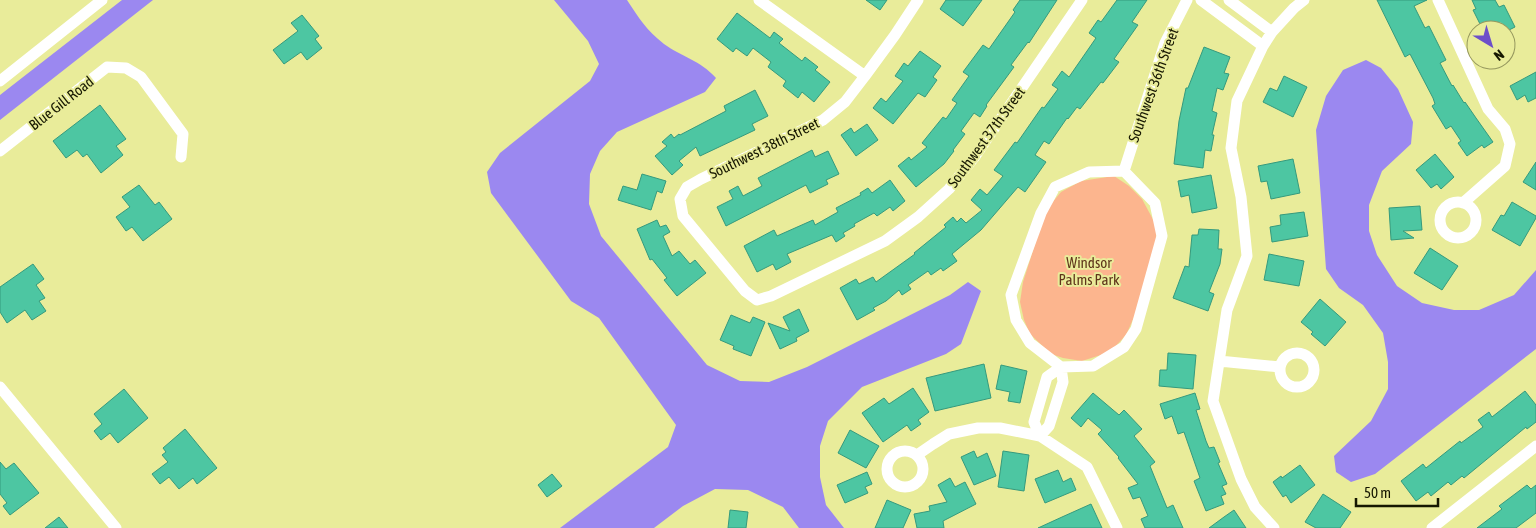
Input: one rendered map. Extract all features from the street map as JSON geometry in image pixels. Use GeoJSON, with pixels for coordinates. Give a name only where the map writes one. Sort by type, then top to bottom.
{"type":"FeatureCollection","features":[{"type":"Feature","properties":{"kind":"street"},"geometry":{"type":"LineString","coordinates":[[0,81],[102,0]]}},
{"type":"Feature","properties":{"kind":"street"},"geometry":{"type":"LineString","coordinates":[[759,0],[865,76]]}},
{"type":"Feature","properties":{"kind":"street","name":"Southwest 38th Street"},"geometry":{"type":"LineString","coordinates":[[680,199],[687,187],[701,179],[824,120],[845,102],[896,35],[918,0]]}},
{"type":"Feature","properties":{"kind":"street","name":"Southwest 37th Street"},"geometry":{"type":"LineString","coordinates":[[680,199],[683,216],[745,291],[757,300],[771,296],[885,241],[918,217],[949,189],[976,155],[1082,0]]}},
{"type":"Feature","properties":{"kind":"street","name":"Southwest 36th Street"},"geometry":{"type":"LineString","coordinates":[[1124,171],[1165,43],[1187,0]]}},
{"type":"Feature","properties":{"kind":"street"},"geometry":{"type":"LineString","coordinates":[[1201,0],[1263,46]]}},
{"type":"Feature","properties":{"kind":"street"},"geometry":{"type":"LineString","coordinates":[[1229,0],[1272,32]]}},
{"type":"Feature","properties":{"kind":"street"},"geometry":{"type":"LineString","coordinates":[[1274,528],[1255,507],[1241,479],[1213,401],[1227,310],[1247,256],[1242,197],[1231,148],[1237,101],[1263,46],[1272,32],[1304,0]]}},
{"type":"Feature","properties":{"kind":"street"},"geometry":{"type":"LineString","coordinates":[[1438,0],[1488,109],[1505,129],[1510,144],[1505,166],[1463,203]]}},
{"type":"Feature","properties":{"kind":"street","name":"Blue Gill Road"},"geometry":{"type":"LineString","coordinates":[[0,151],[107,67],[126,68],[141,77],[183,134],[181,157]]}},
{"type":"Feature","properties":{"kind":"street"},"geometry":{"type":"LineString","coordinates":[[1040,436],[1034,422],[1047,377],[1061,368],[1093,366],[1124,347],[1136,329],[1162,236],[1155,203],[1124,171],[1089,172],[1054,187],[1041,213],[1011,295],[1016,320],[1030,343],[1061,368],[1063,382],[1049,426],[1040,436]]}},
{"type":"Feature","properties":{"kind":"street"},"geometry":{"type":"LineString","coordinates":[[1219,361],[1280,367]]}},
{"type":"Feature","properties":{"kind":"street"},"geometry":{"type":"LineString","coordinates":[[0,387],[116,528]]}},
{"type":"Feature","properties":{"kind":"street"},"geometry":{"type":"LineString","coordinates":[[917,455],[949,434],[978,428],[1000,428],[1040,436],[1087,467],[1117,528]]}},
{"type":"Feature","properties":{"kind":"street"},"geometry":{"type":"LineString","coordinates":[[1432,528],[1536,446]]}},
{"type":"Feature","properties":{"kind":"green space","name":"Windsor Palms Park"},"geometry":{"type":"Polygon","coordinates":[[[1114,176],[1129,186],[1142,199],[1156,225],[1156,245],[1139,306],[1126,335],[1110,352],[1082,361],[1063,358],[1051,354],[1030,334],[1024,320],[1020,302],[1023,282],[1043,219],[1051,204],[1061,192],[1081,181],[1114,176]]]}},
{"type":"Feature","properties":{"kind":"shaded area"},"geometry":{"type":"Polygon","coordinates":[[[122,0],[153,0],[0,120],[0,95],[122,0]]]}},
{"type":"Feature","properties":{"kind":"shaded area"},"geometry":{"type":"Polygon","coordinates":[[[554,0],[627,0],[652,34],[664,44],[704,67],[716,78],[705,92],[617,132],[600,151],[590,174],[589,204],[601,236],[707,365],[740,381],[769,382],[807,367],[950,295],[968,282],[981,291],[961,344],[946,354],[862,387],[828,421],[820,446],[820,477],[826,505],[844,528],[799,528],[783,507],[748,490],[715,489],[683,506],[654,528],[560,528],[668,447],[676,425],[599,318],[571,301],[491,193],[487,172],[500,153],[590,81],[599,64],[588,41],[554,0]]]}},
{"type":"Feature","properties":{"kind":"shaded area"},"geometry":{"type":"Polygon","coordinates":[[[1366,60],[1381,68],[1398,89],[1413,122],[1411,144],[1382,171],[1369,205],[1369,231],[1377,255],[1397,286],[1422,303],[1454,310],[1479,310],[1514,295],[1536,270],[1536,349],[1375,474],[1351,482],[1336,472],[1334,456],[1371,421],[1388,389],[1388,362],[1383,333],[1363,305],[1339,288],[1326,269],[1316,130],[1326,96],[1343,70],[1366,60]]]}},
{"type":"Feature","properties":{"kind":"building"},"geometry":{"type":"Polygon","coordinates":[[[866,0],[887,0],[880,10],[866,0]]]}},
{"type":"Feature","properties":{"kind":"building"},"geometry":{"type":"Polygon","coordinates":[[[946,0],[982,0],[963,26],[940,9],[946,0]]]}},
{"type":"Feature","properties":{"kind":"building"},"geometry":{"type":"Polygon","coordinates":[[[1020,0],[1057,0],[1029,43],[1011,65],[1014,67],[986,105],[980,117],[974,113],[961,131],[965,134],[944,164],[916,187],[898,166],[909,157],[911,160],[927,147],[922,143],[943,117],[946,119],[957,103],[952,100],[969,76],[963,72],[983,45],[989,49],[1015,12],[1013,10],[1020,0]]]}},
{"type":"Feature","properties":{"kind":"building"},"geometry":{"type":"Polygon","coordinates":[[[1117,0],[1147,0],[1132,22],[1138,25],[1114,59],[1119,62],[1080,109],[1077,107],[1067,118],[1049,144],[1044,141],[1035,155],[1046,162],[1025,192],[1018,187],[981,230],[952,254],[957,261],[943,271],[941,268],[931,275],[928,271],[908,285],[911,289],[902,295],[899,290],[886,301],[873,308],[875,310],[857,320],[840,288],[856,279],[859,284],[873,277],[876,282],[915,254],[946,227],[944,225],[953,217],[957,222],[961,218],[966,223],[982,210],[971,200],[980,189],[987,195],[1003,176],[994,170],[1058,89],[1052,85],[1062,71],[1069,77],[1096,38],[1089,33],[1098,20],[1101,22],[1117,0]]]}},
{"type":"Feature","properties":{"kind":"building"},"geometry":{"type":"Polygon","coordinates":[[[1377,0],[1427,0],[1414,6],[1425,28],[1429,26],[1446,60],[1440,63],[1452,86],[1493,142],[1484,148],[1482,145],[1467,156],[1458,143],[1461,141],[1451,126],[1446,129],[1432,106],[1435,104],[1433,98],[1410,54],[1405,57],[1377,0]]]}},
{"type":"Feature","properties":{"kind":"building"},"geometry":{"type":"Polygon","coordinates":[[[1472,0],[1495,0],[1499,7],[1504,5],[1512,20],[1478,20],[1473,10],[1476,9],[1472,0]]]}},
{"type":"Feature","properties":{"kind":"building"},"geometry":{"type":"Polygon","coordinates":[[[737,13],[770,38],[774,32],[783,39],[779,43],[802,61],[805,57],[818,67],[815,70],[830,82],[814,102],[802,92],[798,98],[783,86],[786,81],[768,67],[771,62],[753,48],[747,56],[736,48],[733,52],[717,39],[737,13]]]}},
{"type":"Feature","properties":{"kind":"building"},"geometry":{"type":"Polygon","coordinates":[[[302,15],[319,36],[315,39],[322,48],[307,60],[301,52],[284,64],[273,50],[298,31],[291,23],[302,15]]]}},
{"type":"Feature","properties":{"kind":"building"},"geometry":{"type":"Polygon","coordinates":[[[1204,47],[1230,57],[1224,73],[1229,74],[1223,90],[1217,88],[1212,111],[1217,113],[1212,135],[1214,135],[1211,151],[1205,150],[1203,168],[1174,164],[1179,121],[1186,88],[1188,88],[1204,47]]]}},
{"type":"Feature","properties":{"kind":"building"},"geometry":{"type":"Polygon","coordinates":[[[920,51],[941,66],[933,77],[937,80],[925,97],[918,93],[893,124],[873,108],[881,98],[886,102],[903,81],[895,76],[904,63],[908,66],[920,51]]]}},
{"type":"Feature","properties":{"kind":"building"},"geometry":{"type":"Polygon","coordinates":[[[1536,72],[1536,98],[1528,102],[1525,95],[1517,100],[1510,86],[1536,72]]]}},
{"type":"Feature","properties":{"kind":"building"},"geometry":{"type":"Polygon","coordinates":[[[1284,76],[1307,87],[1293,117],[1263,102],[1270,88],[1277,91],[1284,76]]]}},
{"type":"Feature","properties":{"kind":"building"},"geometry":{"type":"Polygon","coordinates":[[[755,90],[768,116],[752,124],[755,130],[700,156],[696,147],[679,161],[683,165],[672,175],[655,156],[667,146],[662,142],[671,134],[674,138],[726,111],[724,106],[755,90]]]}},
{"type":"Feature","properties":{"kind":"building"},"geometry":{"type":"Polygon","coordinates":[[[100,105],[126,139],[116,146],[123,155],[101,173],[87,154],[83,157],[77,150],[66,158],[53,141],[100,105]]]}},
{"type":"Feature","properties":{"kind":"building"},"geometry":{"type":"Polygon","coordinates":[[[867,124],[878,140],[856,156],[841,135],[851,128],[854,133],[867,124]]]}},
{"type":"Feature","properties":{"kind":"building"},"geometry":{"type":"Polygon","coordinates":[[[812,150],[815,157],[828,151],[839,174],[826,180],[828,184],[810,193],[806,185],[726,226],[717,207],[733,199],[729,191],[738,186],[743,196],[762,186],[758,178],[812,150]]]}},
{"type":"Feature","properties":{"kind":"building"},"geometry":{"type":"Polygon","coordinates":[[[1435,154],[1454,177],[1441,189],[1437,184],[1431,188],[1416,170],[1435,154]]]}},
{"type":"Feature","properties":{"kind":"building"},"geometry":{"type":"Polygon","coordinates":[[[1293,159],[1300,193],[1271,199],[1267,181],[1261,182],[1258,166],[1293,159]]]}},
{"type":"Feature","properties":{"kind":"building"},"geometry":{"type":"Polygon","coordinates":[[[1536,162],[1536,190],[1523,182],[1536,162]]]}},
{"type":"Feature","properties":{"kind":"building"},"geometry":{"type":"Polygon","coordinates":[[[642,174],[666,181],[662,193],[657,191],[651,210],[618,200],[623,186],[637,190],[642,174]]]}},
{"type":"Feature","properties":{"kind":"building"},"geometry":{"type":"Polygon","coordinates":[[[1211,175],[1217,208],[1192,213],[1189,195],[1181,197],[1178,181],[1211,175]]]}},
{"type":"Feature","properties":{"kind":"building"},"geometry":{"type":"Polygon","coordinates":[[[890,180],[905,201],[893,211],[890,207],[877,216],[874,213],[854,224],[855,226],[843,233],[845,236],[836,242],[832,235],[787,254],[791,262],[776,270],[773,264],[757,272],[744,246],[774,230],[777,236],[813,220],[815,225],[838,212],[836,208],[861,195],[860,193],[868,188],[872,193],[890,180]]]}},
{"type":"Feature","properties":{"kind":"building"},"geometry":{"type":"Polygon","coordinates":[[[139,185],[155,205],[159,202],[172,219],[143,241],[132,227],[126,231],[116,217],[130,207],[122,197],[139,185]]]}},
{"type":"Feature","properties":{"kind":"building"},"geometry":{"type":"Polygon","coordinates":[[[1512,202],[1536,216],[1520,246],[1492,230],[1501,215],[1504,216],[1512,202]]]}},
{"type":"Feature","properties":{"kind":"building"},"geometry":{"type":"Polygon","coordinates":[[[1420,206],[1422,230],[1403,231],[1414,238],[1391,240],[1389,208],[1420,206]]]}},
{"type":"Feature","properties":{"kind":"building"},"geometry":{"type":"Polygon","coordinates":[[[1304,212],[1308,236],[1272,242],[1270,227],[1281,225],[1280,215],[1304,212]]]}},
{"type":"Feature","properties":{"kind":"building"},"geometry":{"type":"Polygon","coordinates":[[[657,220],[660,227],[666,225],[670,232],[663,236],[672,256],[679,251],[690,264],[695,260],[706,273],[677,296],[664,280],[667,278],[652,259],[650,260],[637,229],[657,220]]]}},
{"type":"Feature","properties":{"kind":"building"},"geometry":{"type":"Polygon","coordinates":[[[1199,229],[1219,230],[1218,249],[1222,249],[1220,264],[1209,292],[1214,294],[1208,311],[1173,298],[1185,266],[1189,267],[1192,235],[1198,235],[1199,229]]]}},
{"type":"Feature","properties":{"kind":"building"},"geometry":{"type":"Polygon","coordinates":[[[1430,248],[1458,266],[1442,290],[1414,273],[1430,248]]]}},
{"type":"Feature","properties":{"kind":"building"},"geometry":{"type":"Polygon","coordinates":[[[1269,254],[1304,261],[1299,286],[1264,280],[1269,254]]]}},
{"type":"Feature","properties":{"kind":"building"},"geometry":{"type":"Polygon","coordinates":[[[33,264],[44,279],[36,285],[45,298],[39,301],[46,311],[32,320],[25,310],[7,323],[0,312],[0,287],[33,264]]]}},
{"type":"Feature","properties":{"kind":"building"},"geometry":{"type":"Polygon","coordinates":[[[1320,299],[1346,322],[1325,346],[1301,322],[1320,299]]]}},
{"type":"Feature","properties":{"kind":"building"},"geometry":{"type":"Polygon","coordinates":[[[799,309],[809,331],[796,338],[797,341],[780,349],[768,323],[790,331],[783,317],[799,309]]]}},
{"type":"Feature","properties":{"kind":"building"},"geometry":{"type":"Polygon","coordinates":[[[731,315],[750,323],[753,317],[765,322],[751,356],[733,349],[734,346],[720,340],[731,315]]]}},
{"type":"Feature","properties":{"kind":"building"},"geometry":{"type":"Polygon","coordinates":[[[1168,353],[1196,355],[1193,389],[1159,386],[1160,370],[1167,370],[1168,353]]]}},
{"type":"Feature","properties":{"kind":"building"},"geometry":{"type":"Polygon","coordinates":[[[984,364],[991,398],[935,411],[926,378],[984,364]]]}},
{"type":"Feature","properties":{"kind":"building"},"geometry":{"type":"Polygon","coordinates":[[[1001,365],[1027,371],[1020,403],[1008,401],[1010,392],[996,389],[1001,365]]]}},
{"type":"Feature","properties":{"kind":"building"},"geometry":{"type":"Polygon","coordinates":[[[913,388],[929,412],[918,420],[921,424],[911,431],[907,425],[883,442],[862,413],[884,398],[889,404],[913,388]]]}},
{"type":"Feature","properties":{"kind":"building"},"geometry":{"type":"Polygon","coordinates":[[[124,389],[148,418],[118,443],[110,433],[101,440],[94,431],[102,424],[94,414],[124,389]]]}},
{"type":"Feature","properties":{"kind":"building"},"geometry":{"type":"Polygon","coordinates":[[[1525,391],[1536,405],[1536,422],[1527,429],[1526,427],[1464,478],[1462,476],[1451,485],[1448,482],[1431,496],[1428,492],[1416,501],[1401,481],[1423,464],[1426,468],[1460,441],[1461,443],[1483,427],[1478,420],[1489,412],[1492,417],[1525,391]]]}},
{"type":"Feature","properties":{"kind":"building"},"geometry":{"type":"Polygon","coordinates":[[[1093,393],[1119,415],[1124,410],[1142,429],[1134,436],[1155,462],[1150,466],[1167,508],[1173,505],[1183,528],[1145,528],[1141,519],[1148,516],[1140,497],[1133,499],[1128,488],[1138,484],[1119,457],[1098,434],[1102,430],[1088,418],[1081,427],[1071,418],[1093,393]]]}},
{"type":"Feature","properties":{"kind":"building"},"geometry":{"type":"Polygon","coordinates":[[[1195,393],[1200,409],[1196,410],[1206,441],[1209,448],[1214,447],[1220,462],[1218,463],[1227,484],[1222,486],[1226,494],[1221,496],[1224,504],[1206,511],[1194,481],[1200,478],[1184,432],[1178,434],[1172,416],[1165,419],[1160,404],[1195,393]]]}},
{"type":"Feature","properties":{"kind":"building"},"geometry":{"type":"Polygon","coordinates":[[[185,429],[217,468],[197,484],[193,478],[179,489],[169,477],[160,484],[152,474],[168,462],[162,455],[166,452],[163,448],[185,429]]]}},
{"type":"Feature","properties":{"kind":"building"},"geometry":{"type":"Polygon","coordinates":[[[850,430],[879,446],[866,468],[838,453],[850,430]]]}},
{"type":"Feature","properties":{"kind":"building"},"geometry":{"type":"Polygon","coordinates":[[[974,451],[977,458],[987,453],[996,476],[974,485],[961,457],[974,451]]]}},
{"type":"Feature","properties":{"kind":"building"},"geometry":{"type":"Polygon","coordinates":[[[1003,451],[1029,455],[1024,491],[998,487],[1003,451]]]}},
{"type":"Feature","properties":{"kind":"building"},"geometry":{"type":"Polygon","coordinates":[[[0,462],[6,469],[14,463],[39,493],[10,515],[3,506],[7,503],[0,494],[0,462]]]}},
{"type":"Feature","properties":{"kind":"building"},"geometry":{"type":"Polygon","coordinates":[[[1300,465],[1315,485],[1291,503],[1286,495],[1283,497],[1273,482],[1300,465]]]}},
{"type":"Feature","properties":{"kind":"building"},"geometry":{"type":"Polygon","coordinates":[[[1058,470],[1063,482],[1071,478],[1076,490],[1045,503],[1035,479],[1058,470]]]}},
{"type":"Feature","properties":{"kind":"building"},"geometry":{"type":"Polygon","coordinates":[[[867,472],[872,484],[865,487],[868,493],[845,503],[837,485],[867,472]]]}},
{"type":"Feature","properties":{"kind":"building"},"geometry":{"type":"Polygon","coordinates":[[[552,474],[562,486],[547,497],[538,485],[552,474]]]}},
{"type":"Feature","properties":{"kind":"building"},"geometry":{"type":"Polygon","coordinates":[[[950,478],[955,487],[965,482],[976,504],[943,521],[944,528],[917,528],[914,514],[930,511],[929,506],[947,502],[938,485],[950,478]]]}},
{"type":"Feature","properties":{"kind":"building"},"geometry":{"type":"Polygon","coordinates":[[[1527,485],[1531,489],[1536,485],[1536,513],[1516,528],[1477,528],[1502,509],[1499,506],[1527,485]]]}},
{"type":"Feature","properties":{"kind":"building"},"geometry":{"type":"Polygon","coordinates":[[[1323,494],[1351,512],[1340,528],[1316,528],[1305,522],[1323,494]]]}},
{"type":"Feature","properties":{"kind":"building"},"geometry":{"type":"Polygon","coordinates":[[[887,500],[911,510],[903,528],[875,528],[887,500]]]}},
{"type":"Feature","properties":{"kind":"building"},"geometry":{"type":"Polygon","coordinates":[[[1091,504],[1102,528],[1038,528],[1062,517],[1091,504]]]}},
{"type":"Feature","properties":{"kind":"building"},"geometry":{"type":"Polygon","coordinates":[[[730,510],[748,512],[746,528],[728,528],[730,510]]]}},
{"type":"Feature","properties":{"kind":"building"},"geometry":{"type":"Polygon","coordinates":[[[1234,510],[1246,528],[1209,528],[1224,517],[1234,510]]]}},
{"type":"Feature","properties":{"kind":"building"},"geometry":{"type":"Polygon","coordinates":[[[59,517],[68,528],[45,528],[59,517]]]}}]}
